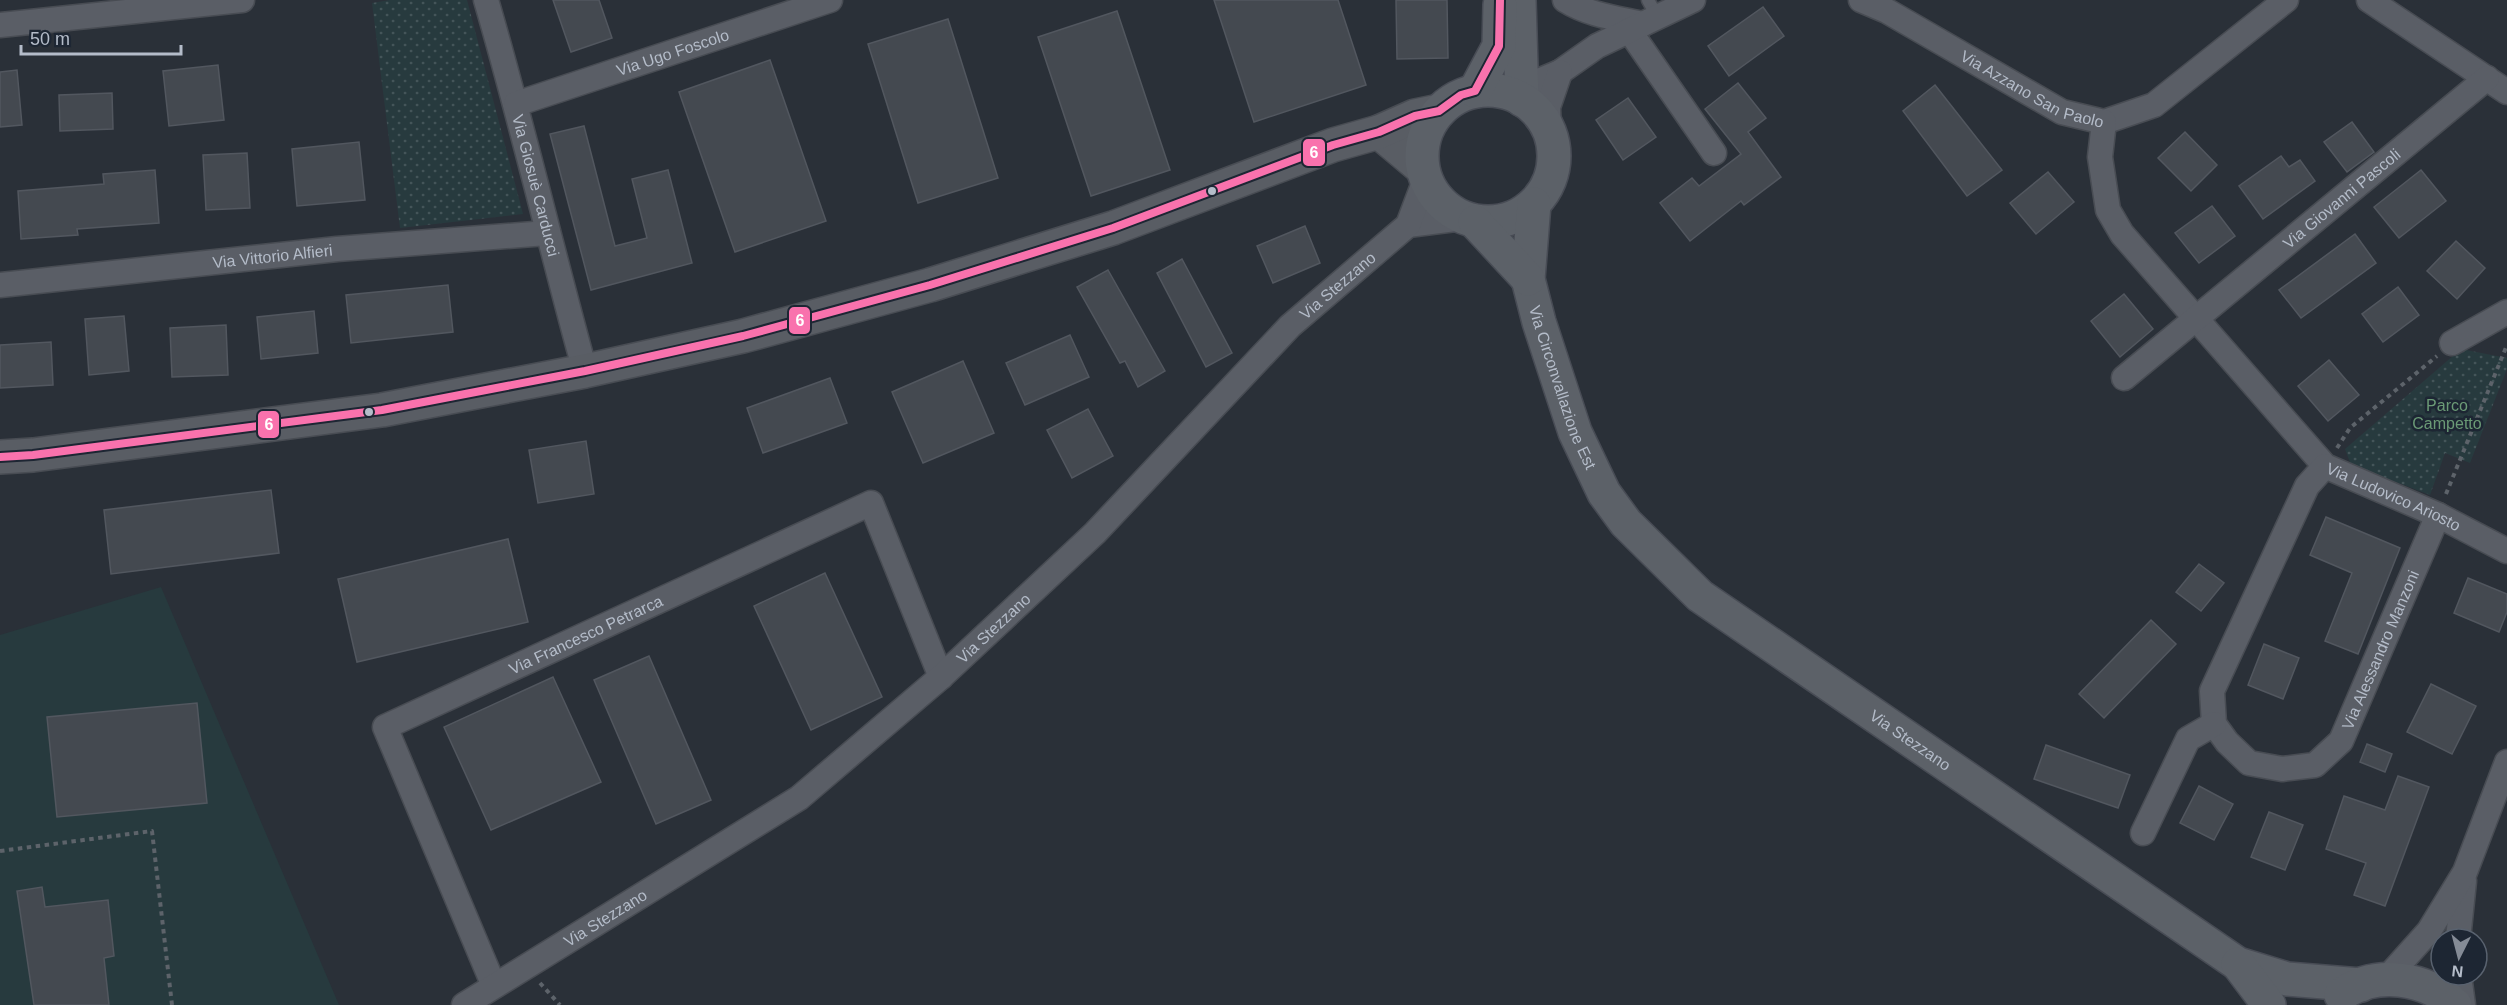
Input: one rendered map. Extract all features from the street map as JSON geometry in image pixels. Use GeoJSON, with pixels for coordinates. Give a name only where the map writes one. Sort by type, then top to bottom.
{"type":"FeatureCollection","features":[{"type":"Feature","properties":{"kind":"main road"},"geometry":{"type":"LineString","coordinates":[[1475,91],[1499,46],[1500,0]]}},
{"type":"Feature","properties":{"kind":"main road"},"geometry":{"type":"LineString","coordinates":[[1520,0],[1524,101]]}},
{"type":"Feature","properties":{"kind":"main road"},"geometry":{"type":"LineString","coordinates":[[1475,91],[1499,91],[1524,101],[1538,113],[1549,130],[1553,144],[1553,170],[1546,188],[1534,204],[1521,214],[1491,223],[1469,220],[1440,203],[1424,174],[1421,148],[1427,128],[1439,111],[1461,95],[1475,91]]}},
{"type":"Feature","properties":{"kind":"main road","name":"Via Circonvallazione Est"},"geometry":{"type":"LineString","coordinates":[[1534,204],[1528,279],[1539,322],[1575,432],[1604,493]]}},
{"type":"Feature","properties":{"kind":"main road","name":"Via Circonvallazione Est"},"geometry":{"type":"LineString","coordinates":[[1469,220],[1528,279]]}},
{"type":"Feature","properties":{"kind":"main road","name":"Via Stezzano"},"geometry":{"type":"LineString","coordinates":[[1604,493],[1626,523],[1700,596],[2238,964],[2287,979],[2408,981],[2429,987],[2455,1005]]}},
{"type":"Feature","properties":{"kind":"main road","name":"Via Stezzano"},"geometry":{"type":"LineString","coordinates":[[2238,964],[2269,1005]]}},
{"type":"Feature","properties":{"kind":"main road"},"geometry":{"type":"LineString","coordinates":[[2328,1005],[2345,992],[2373,982]]}},
{"type":"Feature","properties":{"kind":"street"},"geometry":{"type":"LineString","coordinates":[[0,25],[242,0]]}},
{"type":"Feature","properties":{"kind":"street","name":"Via Giosuè Carducci"},"geometry":{"type":"LineString","coordinates":[[486,0],[516,104],[547,233],[585,372]]}},
{"type":"Feature","properties":{"kind":"street","name":"Via Ugo Foscolo"},"geometry":{"type":"LineString","coordinates":[[516,104],[830,0]]}},
{"type":"Feature","properties":{"kind":"street"},"geometry":{"type":"LineString","coordinates":[[1565,0],[1581,10],[1598,15],[1644,17]]}},
{"type":"Feature","properties":{"kind":"street"},"geometry":{"type":"LineString","coordinates":[[1524,101],[1536,82],[1560,72],[1644,17],[1693,0]]}},
{"type":"Feature","properties":{"kind":"street","name":"Via Azzano San Paolo"},"geometry":{"type":"LineString","coordinates":[[1861,0],[1887,11],[2062,112],[2104,122],[2154,105],[2286,0]]}},
{"type":"Feature","properties":{"kind":"street"},"geometry":{"type":"LineString","coordinates":[[2369,0],[2507,92]]}},
{"type":"Feature","properties":{"kind":"street"},"geometry":{"type":"LineString","coordinates":[[1644,17],[1714,153]]}},
{"type":"Feature","properties":{"kind":"street"},"geometry":{"type":"LineString","coordinates":[[1549,130],[1548,107],[1560,72]]}},
{"type":"Feature","properties":{"kind":"street","name":"Via Giovanni Pascoli"},"geometry":{"type":"LineString","coordinates":[[2196,317],[2487,78]]}},
{"type":"Feature","properties":{"kind":"street"},"geometry":{"type":"LineString","coordinates":[[0,456],[33,455],[376,411],[585,372],[743,336],[930,285],[1113,228],[1332,145],[1379,132],[1415,116],[1439,111]]}},
{"type":"Feature","properties":{"kind":"street","name":"Via Ludovico Ariosto"},"geometry":{"type":"LineString","coordinates":[[2104,122],[2100,157],[2108,210],[2122,234],[2325,466],[2438,514],[2507,551]]}},
{"type":"Feature","properties":{"kind":"street"},"geometry":{"type":"LineString","coordinates":[[1379,132],[1424,174]]}},
{"type":"Feature","properties":{"kind":"street","name":"Via Stezzano"},"geometry":{"type":"LineString","coordinates":[[464,1005],[799,798],[941,677],[1095,533],[1290,326],[1408,225],[1424,174]]}},
{"type":"Feature","properties":{"kind":"street"},"geometry":{"type":"LineString","coordinates":[[1408,225],[1469,220]]}},
{"type":"Feature","properties":{"kind":"street","name":"Via Vittorio Alfieri"},"geometry":{"type":"LineString","coordinates":[[0,285],[337,249],[547,233]]}},
{"type":"Feature","properties":{"kind":"street"},"geometry":{"type":"LineString","coordinates":[[2452,343],[2507,312]]}},
{"type":"Feature","properties":{"kind":"street"},"geometry":{"type":"LineString","coordinates":[[2124,378],[2196,317]]}},
{"type":"Feature","properties":{"kind":"street"},"geometry":{"type":"LineString","coordinates":[[2143,833],[2188,739],[2214,724],[2212,691],[2307,486],[2325,466]]}},
{"type":"Feature","properties":{"kind":"street","name":"Via Francesco Petrarca"},"geometry":{"type":"LineString","coordinates":[[494,986],[385,727],[871,502],[941,677]]}},
{"type":"Feature","properties":{"kind":"street","name":"Via Alessandro Manzoni"},"geometry":{"type":"LineString","coordinates":[[2214,724],[2227,742],[2249,763],[2282,769],[2315,765],[2341,741],[2438,514]]}},
{"type":"Feature","properties":{"kind":"street"},"geometry":{"type":"LineString","coordinates":[[2373,982],[2429,931],[2465,872],[2507,762]]}},
{"type":"Feature","properties":{"kind":"street"},"geometry":{"type":"LineString","coordinates":[[2459,927],[2465,872]]}},
{"type":"Feature","properties":{"kind":"street"},"geometry":{"type":"LineString","coordinates":[[2461,987],[2463,1005]]}},
{"type":"Feature","properties":{"kind":"path"},"geometry":{"type":"LineString","coordinates":[[2325,466],[2350,428],[2452,343]]}},
{"type":"Feature","properties":{"kind":"path"},"geometry":{"type":"LineString","coordinates":[[2438,514],[2507,345]]}},
{"type":"Feature","properties":{"kind":"path"},"geometry":{"type":"LineString","coordinates":[[0,851],[152,831],[172,1005]]}},
{"type":"Feature","properties":{"kind":"path"},"geometry":{"type":"LineString","coordinates":[[527,966],[560,1005]]}},
{"type":"Feature","properties":{"kind":"green space"},"geometry":{"type":"Polygon","coordinates":[[[390,0],[467,0],[523,214],[400,228],[372,3],[390,0]]]}},
{"type":"Feature","properties":{"kind":"green space","name":"Parco Campetto"},"geometry":{"type":"Polygon","coordinates":[[[2461,349],[2507,358],[2507,369],[2470,463],[2445,453],[2430,495],[2351,465],[2345,449],[2461,349]]]}},
{"type":"Feature","properties":{"kind":"green space"},"geometry":{"type":"Polygon","coordinates":[[[161,587],[339,1005],[0,1005],[0,635],[161,587]]]}},
{"type":"Feature","properties":{"kind":"building"},"geometry":{"type":"Polygon","coordinates":[[[553,0],[599,0],[612,38],[571,52],[553,0]]]}},
{"type":"Feature","properties":{"kind":"building"},"geometry":{"type":"Polygon","coordinates":[[[1214,0],[1338,0],[1366,85],[1254,122],[1214,0]]]}},
{"type":"Feature","properties":{"kind":"building"},"geometry":{"type":"Polygon","coordinates":[[[1396,0],[1447,0],[1448,58],[1397,59],[1396,0]]]}},
{"type":"Feature","properties":{"kind":"building"},"geometry":{"type":"Polygon","coordinates":[[[1763,7],[1784,36],[1729,76],[1708,46],[1763,7]]]}},
{"type":"Feature","properties":{"kind":"building"},"geometry":{"type":"Polygon","coordinates":[[[1117,11],[1170,170],[1091,196],[1038,37],[1117,11]]]}},
{"type":"Feature","properties":{"kind":"building"},"geometry":{"type":"Polygon","coordinates":[[[948,19],[998,178],[918,203],[868,44],[948,19]]]}},
{"type":"Feature","properties":{"kind":"building"},"geometry":{"type":"Polygon","coordinates":[[[770,60],[826,221],[735,252],[679,92],[770,60]]]}},
{"type":"Feature","properties":{"kind":"building"},"geometry":{"type":"Polygon","coordinates":[[[218,65],[224,120],[169,126],[163,71],[218,65]]]}},
{"type":"Feature","properties":{"kind":"building"},"geometry":{"type":"Polygon","coordinates":[[[17,70],[22,125],[0,127],[0,72],[17,70]]]}},
{"type":"Feature","properties":{"kind":"building"},"geometry":{"type":"Polygon","coordinates":[[[1738,83],[1766,118],[1748,132],[1781,177],[1744,205],[1741,201],[1690,241],[1660,203],[1692,178],[1699,186],[1741,154],[1705,109],[1738,83]]]}},
{"type":"Feature","properties":{"kind":"building"},"geometry":{"type":"Polygon","coordinates":[[[1935,85],[2002,170],[1967,196],[1903,111],[1935,85]]]}},
{"type":"Feature","properties":{"kind":"building"},"geometry":{"type":"Polygon","coordinates":[[[112,93],[113,129],[60,131],[59,95],[112,93]]]}},
{"type":"Feature","properties":{"kind":"building"},"geometry":{"type":"Polygon","coordinates":[[[1628,98],[1656,137],[1623,160],[1596,120],[1628,98]]]}},
{"type":"Feature","properties":{"kind":"building"},"geometry":{"type":"Polygon","coordinates":[[[2352,122],[2374,152],[2347,172],[2324,142],[2352,122]]]}},
{"type":"Feature","properties":{"kind":"building"},"geometry":{"type":"Polygon","coordinates":[[[584,126],[615,246],[647,238],[632,179],[668,170],[692,263],[591,290],[550,134],[584,126]]]}},
{"type":"Feature","properties":{"kind":"building"},"geometry":{"type":"Polygon","coordinates":[[[2185,132],[2217,165],[2191,191],[2158,158],[2185,132]]]}},
{"type":"Feature","properties":{"kind":"building"},"geometry":{"type":"Polygon","coordinates":[[[359,142],[365,200],[297,206],[292,149],[359,142]]]}},
{"type":"Feature","properties":{"kind":"building"},"geometry":{"type":"Polygon","coordinates":[[[247,153],[250,208],[206,210],[203,155],[247,153]]]}},
{"type":"Feature","properties":{"kind":"building"},"geometry":{"type":"Polygon","coordinates":[[[2281,156],[2289,167],[2300,160],[2315,181],[2263,219],[2239,186],[2281,156]]]}},
{"type":"Feature","properties":{"kind":"building"},"geometry":{"type":"Polygon","coordinates":[[[155,170],[159,223],[77,229],[78,235],[21,239],[18,191],[104,184],[103,174],[155,170]]]}},
{"type":"Feature","properties":{"kind":"building"},"geometry":{"type":"Polygon","coordinates":[[[2421,170],[2446,201],[2399,238],[2374,207],[2421,170]]]}},
{"type":"Feature","properties":{"kind":"building"},"geometry":{"type":"Polygon","coordinates":[[[2048,172],[2074,202],[2036,234],[2010,203],[2048,172]]]}},
{"type":"Feature","properties":{"kind":"building"},"geometry":{"type":"Polygon","coordinates":[[[2212,206],[2235,236],[2199,263],[2175,233],[2212,206]]]}},
{"type":"Feature","properties":{"kind":"building"},"geometry":{"type":"Polygon","coordinates":[[[1305,226],[1320,263],[1273,283],[1257,246],[1305,226]]]}},
{"type":"Feature","properties":{"kind":"building"},"geometry":{"type":"Polygon","coordinates":[[[2355,234],[2376,263],[2301,318],[2279,290],[2355,234]]]}},
{"type":"Feature","properties":{"kind":"building"},"geometry":{"type":"Polygon","coordinates":[[[2456,241],[2485,268],[2457,299],[2427,271],[2456,241]]]}},
{"type":"Feature","properties":{"kind":"building"},"geometry":{"type":"Polygon","coordinates":[[[1182,259],[1232,353],[1206,367],[1157,273],[1182,259]]]}},
{"type":"Feature","properties":{"kind":"building"},"geometry":{"type":"Polygon","coordinates":[[[1108,270],[1165,371],[1138,387],[1125,361],[1120,363],[1077,287],[1108,270]]]}},
{"type":"Feature","properties":{"kind":"building"},"geometry":{"type":"Polygon","coordinates":[[[448,285],[453,332],[351,343],[346,295],[448,285]]]}},
{"type":"Feature","properties":{"kind":"building"},"geometry":{"type":"Polygon","coordinates":[[[2398,287],[2419,315],[2383,342],[2362,314],[2398,287]]]}},
{"type":"Feature","properties":{"kind":"building"},"geometry":{"type":"Polygon","coordinates":[[[2124,294],[2153,329],[2120,357],[2091,321],[2124,294]]]}},
{"type":"Feature","properties":{"kind":"building"},"geometry":{"type":"Polygon","coordinates":[[[314,311],[318,353],[261,359],[257,317],[314,311]]]}},
{"type":"Feature","properties":{"kind":"building"},"geometry":{"type":"Polygon","coordinates":[[[124,316],[129,371],[89,375],[85,319],[124,316]]]}},
{"type":"Feature","properties":{"kind":"building"},"geometry":{"type":"Polygon","coordinates":[[[226,325],[228,375],[172,377],[170,328],[226,325]]]}},
{"type":"Feature","properties":{"kind":"building"},"geometry":{"type":"Polygon","coordinates":[[[1070,335],[1089,377],[1025,405],[1006,363],[1070,335]]]}},
{"type":"Feature","properties":{"kind":"building"},"geometry":{"type":"Polygon","coordinates":[[[51,342],[53,385],[0,388],[0,345],[51,342]]]}},
{"type":"Feature","properties":{"kind":"building"},"geometry":{"type":"Polygon","coordinates":[[[2329,360],[2359,395],[2328,421],[2298,386],[2329,360]]]}},
{"type":"Feature","properties":{"kind":"building"},"geometry":{"type":"Polygon","coordinates":[[[963,361],[994,433],[923,463],[892,392],[963,361]]]}},
{"type":"Feature","properties":{"kind":"building"},"geometry":{"type":"Polygon","coordinates":[[[830,378],[847,423],[763,453],[747,408],[830,378]]]}},
{"type":"Feature","properties":{"kind":"building"},"geometry":{"type":"Polygon","coordinates":[[[1088,409],[1113,456],[1072,478],[1047,430],[1088,409]]]}},
{"type":"Feature","properties":{"kind":"building"},"geometry":{"type":"Polygon","coordinates":[[[586,441],[594,494],[538,503],[529,450],[586,441]]]}},
{"type":"Feature","properties":{"kind":"building"},"geometry":{"type":"Polygon","coordinates":[[[271,490],[279,553],[111,574],[104,510],[271,490]]]}},
{"type":"Feature","properties":{"kind":"building"},"geometry":{"type":"Polygon","coordinates":[[[2326,517],[2400,548],[2358,654],[2325,641],[2352,573],[2310,555],[2326,517]]]}},
{"type":"Feature","properties":{"kind":"building"},"geometry":{"type":"Polygon","coordinates":[[[508,539],[528,622],[357,662],[338,579],[508,539]]]}},
{"type":"Feature","properties":{"kind":"building"},"geometry":{"type":"Polygon","coordinates":[[[2199,564],[2224,583],[2201,611],[2176,592],[2199,564]]]}},
{"type":"Feature","properties":{"kind":"building"},"geometry":{"type":"Polygon","coordinates":[[[825,573],[882,697],[811,730],[754,606],[825,573]]]}},
{"type":"Feature","properties":{"kind":"building"},"geometry":{"type":"Polygon","coordinates":[[[2468,578],[2507,594],[2507,612],[2499,632],[2454,613],[2468,578]]]}},
{"type":"Feature","properties":{"kind":"building"},"geometry":{"type":"Polygon","coordinates":[[[2151,620],[2176,644],[2104,718],[2079,694],[2151,620]]]}},
{"type":"Feature","properties":{"kind":"building"},"geometry":{"type":"Polygon","coordinates":[[[2264,644],[2299,658],[2283,699],[2248,685],[2264,644]]]}},
{"type":"Feature","properties":{"kind":"building"},"geometry":{"type":"Polygon","coordinates":[[[649,656],[711,800],[656,824],[594,680],[649,656]]]}},
{"type":"Feature","properties":{"kind":"building"},"geometry":{"type":"Polygon","coordinates":[[[553,677],[601,782],[491,830],[444,727],[553,677]]]}},
{"type":"Feature","properties":{"kind":"building"},"geometry":{"type":"Polygon","coordinates":[[[2431,684],[2476,706],[2452,754],[2407,732],[2431,684]]]}},
{"type":"Feature","properties":{"kind":"building"},"geometry":{"type":"Polygon","coordinates":[[[197,703],[207,803],[57,817],[47,717],[197,703]]]}},
{"type":"Feature","properties":{"kind":"building"},"geometry":{"type":"Polygon","coordinates":[[[2367,744],[2392,754],[2385,772],[2360,762],[2367,744]]]}},
{"type":"Feature","properties":{"kind":"building"},"geometry":{"type":"Polygon","coordinates":[[[2046,745],[2130,775],[2118,808],[2034,779],[2046,745]]]}},
{"type":"Feature","properties":{"kind":"building"},"geometry":{"type":"Polygon","coordinates":[[[2398,776],[2429,787],[2385,906],[2354,895],[2366,863],[2326,849],[2344,796],[2385,810],[2398,776]]]}},
{"type":"Feature","properties":{"kind":"building"},"geometry":{"type":"Polygon","coordinates":[[[2199,786],[2233,804],[2214,840],[2180,823],[2199,786]]]}},
{"type":"Feature","properties":{"kind":"building"},"geometry":{"type":"Polygon","coordinates":[[[2269,812],[2303,825],[2285,870],[2251,857],[2269,812]]]}},
{"type":"Feature","properties":{"kind":"building"},"geometry":{"type":"Polygon","coordinates":[[[42,887],[45,907],[108,900],[114,956],[104,958],[109,1005],[34,1005],[17,891],[42,887]]]}},
{"type":"Feature","properties":{"kind":"transit line","name":"6"},"geometry":{"type":"LineString","coordinates":[[0,457],[33,455],[382,410],[585,371],[743,336],[930,285],[1113,228],[1333,145],[1379,132],[1415,116],[1439,111],[1461,95],[1475,91],[1499,46],[1500,0]]}}]}
